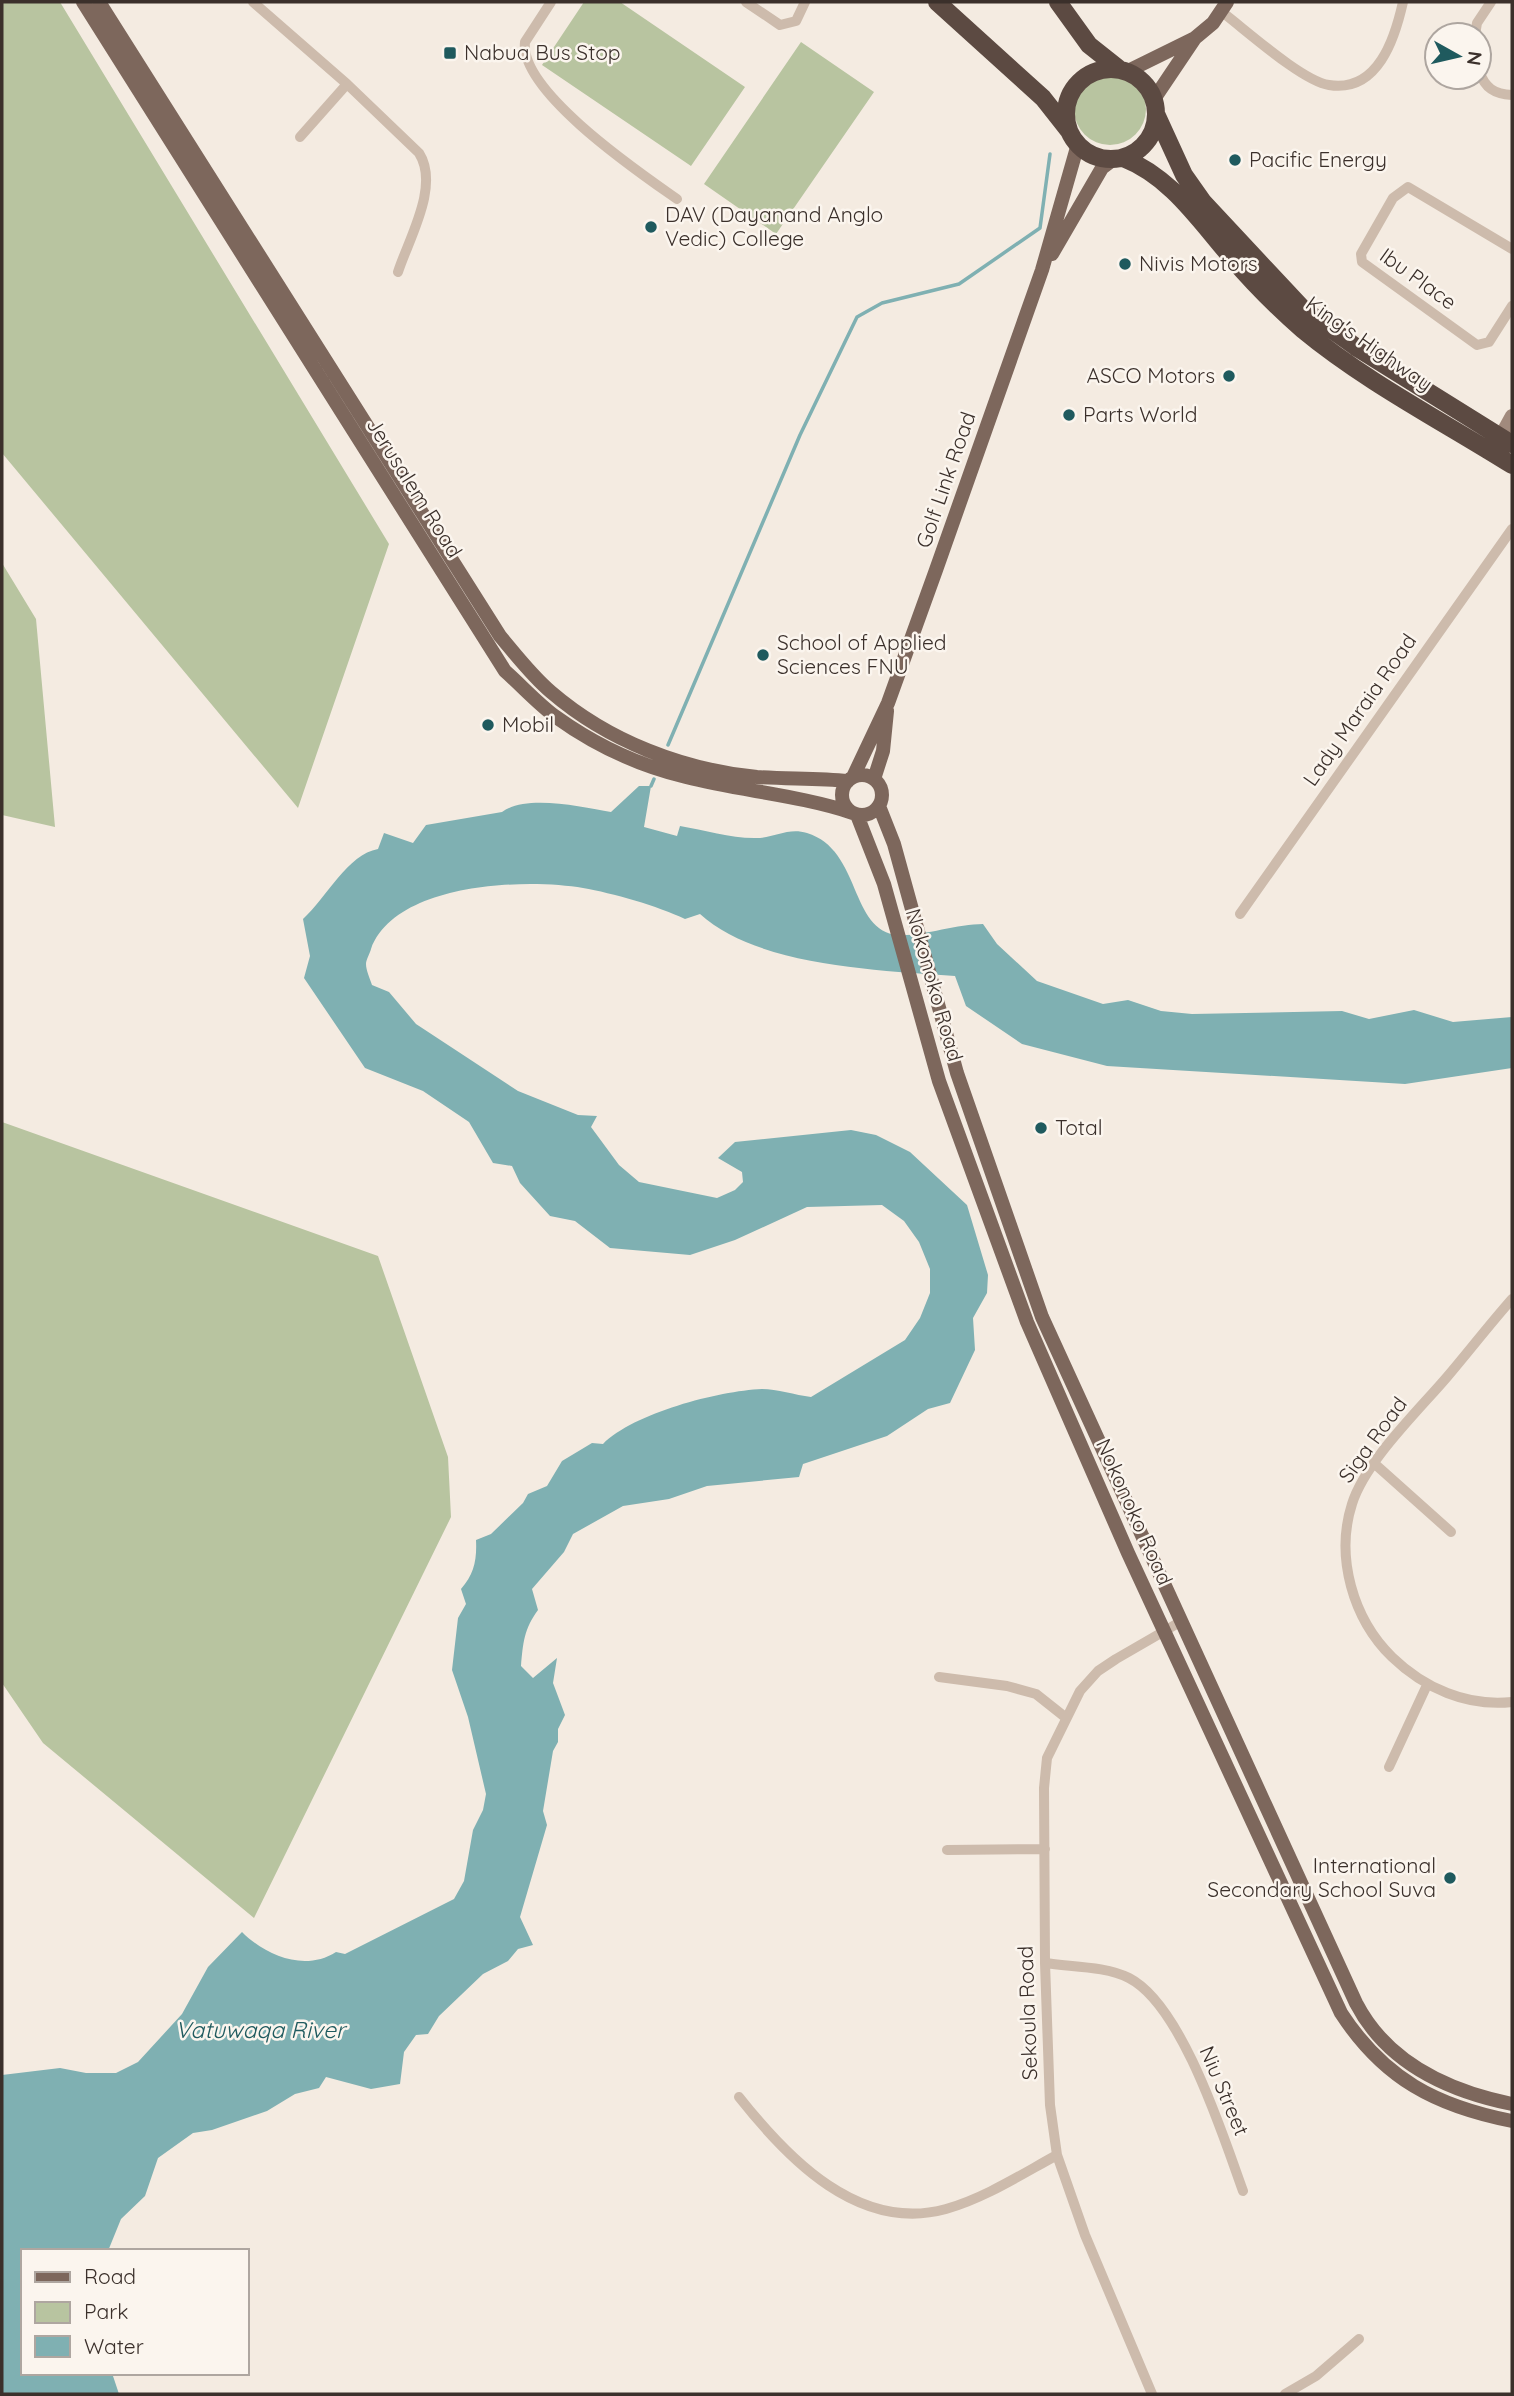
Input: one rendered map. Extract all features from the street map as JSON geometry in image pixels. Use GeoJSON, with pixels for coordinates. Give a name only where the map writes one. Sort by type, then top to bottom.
{"type":"FeatureCollection","features":[{"type":"Feature","properties":{"kind":"highway"},"geometry":{"type":"LineString","coordinates":[[937,2],[1043,98],[1088,153],[1118,158],[1146,142],[1156,108],[1139,78],[1123,70],[1089,45],[1058,2]]}},
{"type":"Feature","properties":{"kind":"highway"},"geometry":{"type":"LineString","coordinates":[[1074,139],[1066,106],[1075,87],[1090,73],[1123,70]]}},
{"type":"Feature","properties":{"kind":"highway","name":"King's Highway"},"geometry":{"type":"LineString","coordinates":[[1156,108],[1184,175],[1203,202],[1303,309],[1502,444],[1512,465]]}},
{"type":"Feature","properties":{"kind":"highway","name":"King's Highway"},"geometry":{"type":"LineString","coordinates":[[1118,158],[1142,165],[1173,190],[1250,279],[1304,330],[1352,365],[1502,444]]}},
{"type":"Feature","properties":{"kind":"main road","name":"Jerusalem Road"},"geometry":{"type":"LineString","coordinates":[[83,2],[505,671],[554,716],[582,734],[639,762],[687,778],[806,800],[855,814]]}},
{"type":"Feature","properties":{"kind":"main road","name":"Jerusalem Road"},"geometry":{"type":"LineString","coordinates":[[99,2],[500,636],[551,692],[623,738],[682,763],[755,776],[851,779]]}},
{"type":"Feature","properties":{"kind":"main road"},"geometry":{"type":"LineString","coordinates":[[1156,108],[1195,38],[1225,7]]}},
{"type":"Feature","properties":{"kind":"main road"},"geometry":{"type":"LineString","coordinates":[[1123,70],[1195,38]]}},
{"type":"Feature","properties":{"kind":"main road","name":"Golf Link Road"},"geometry":{"type":"LineString","coordinates":[[851,779],[888,703],[1042,270],[1074,139]]}},
{"type":"Feature","properties":{"kind":"main road","name":"Golf Link Road"},"geometry":{"type":"LineString","coordinates":[[1042,270],[1102,168],[1118,158]]}},
{"type":"Feature","properties":{"kind":"main road"},"geometry":{"type":"LineString","coordinates":[[1502,444],[1512,416]]}},
{"type":"Feature","properties":{"kind":"main road","name":"Golf Link Road"},"geometry":{"type":"LineString","coordinates":[[874,779],[883,751],[888,703]]}},
{"type":"Feature","properties":{"kind":"main road"},"geometry":{"type":"LineString","coordinates":[[864,775],[874,779],[882,794],[879,806],[870,814],[855,814],[842,798],[851,779],[864,775]]}},
{"type":"Feature","properties":{"kind":"main road","name":"Nokonoko Road"},"geometry":{"type":"LineString","coordinates":[[879,806],[894,844],[912,918],[957,1073],[1042,1317],[1180,1622],[1366,2021],[1390,2048],[1416,2069],[1456,2088],[1512,2104]]}},
{"type":"Feature","properties":{"kind":"main road","name":"Nokonoko Road"},"geometry":{"type":"LineString","coordinates":[[855,814],[876,857],[939,1081],[1027,1322],[1128,1553],[1341,2013],[1380,2062],[1410,2086],[1451,2105],[1512,2121]]}},
{"type":"Feature","properties":{"kind":"main road"},"geometry":{"type":"LineString","coordinates":[[1008,1271],[1023,1265]]}},
{"type":"Feature","properties":{"kind":"street"},"geometry":{"type":"LineString","coordinates":[[253,2],[347,84],[419,153],[426,165],[426,191],[398,272]]}},
{"type":"Feature","properties":{"kind":"street"},"geometry":{"type":"LineString","coordinates":[[551,2],[525,42],[528,63],[568,113],[601,144],[677,199]]}},
{"type":"Feature","properties":{"kind":"street"},"geometry":{"type":"LineString","coordinates":[[746,2],[764,17],[780,25],[796,21],[805,2]]}},
{"type":"Feature","properties":{"kind":"street"},"geometry":{"type":"LineString","coordinates":[[1225,7],[1306,76],[1329,85],[1348,84],[1366,77],[1381,61],[1395,36],[1403,2]]}},
{"type":"Feature","properties":{"kind":"street"},"geometry":{"type":"LineString","coordinates":[[1478,21],[1491,2]]}},
{"type":"Feature","properties":{"kind":"street"},"geometry":{"type":"LineString","coordinates":[[300,137],[347,84]]}},
{"type":"Feature","properties":{"kind":"street"},"geometry":{"type":"LineString","coordinates":[[1493,91],[1498,94],[1512,95]]}},
{"type":"Feature","properties":{"kind":"street","name":"Ibu Place"},"geometry":{"type":"LineString","coordinates":[[1512,249],[1408,187],[1393,198],[1361,254],[1362,262],[1477,345],[1489,342],[1512,306]]}},
{"type":"Feature","properties":{"kind":"street","name":"Lady Maraia Road"},"geometry":{"type":"LineString","coordinates":[[1240,914],[1512,528]]}},
{"type":"Feature","properties":{"kind":"street","name":"Siga Road"},"geometry":{"type":"LineString","coordinates":[[1512,1299],[1402,1428],[1363,1480],[1352,1504],[1346,1546],[1352,1593],[1379,1642],[1400,1664],[1427,1685],[1465,1700],[1512,1702]]}},
{"type":"Feature","properties":{"kind":"street"},"geometry":{"type":"LineString","coordinates":[[1376,1465],[1451,1532]]}},
{"type":"Feature","properties":{"kind":"street","name":"Sekoula Road"},"geometry":{"type":"LineString","coordinates":[[1152,2394],[1086,2235],[1057,2155],[1050,2105],[1045,1963],[1047,1758],[1080,1691],[1098,1671],[1135,1646],[1180,1622]]}},
{"type":"Feature","properties":{"kind":"street"},"geometry":{"type":"LineString","coordinates":[[939,1677],[1007,1686],[1036,1694],[1065,1717]]}},
{"type":"Feature","properties":{"kind":"street"},"geometry":{"type":"LineString","coordinates":[[1389,1767],[1427,1685]]}},
{"type":"Feature","properties":{"kind":"street"},"geometry":{"type":"LineString","coordinates":[[947,1850],[1045,1849]]}},
{"type":"Feature","properties":{"kind":"street","name":"Niu Street"},"geometry":{"type":"LineString","coordinates":[[1045,1963],[1127,1977],[1150,1993],[1163,2010],[1204,2090],[1244,2191]]}},
{"type":"Feature","properties":{"kind":"street"},"geometry":{"type":"LineString","coordinates":[[739,2097],[769,2136],[843,2196],[867,2207],[893,2212],[946,2209],[995,2189],[1057,2155]]}},
{"type":"Feature","properties":{"kind":"street"},"geometry":{"type":"LineString","coordinates":[[1285,2394],[1316,2376],[1359,2339]]}},
{"type":"Feature","properties":{"kind":"green space"},"geometry":{"type":"Polygon","coordinates":[[[2,2],[60,2],[389,544],[298,808],[2,453],[2,2]]]}},
{"type":"Feature","properties":{"kind":"green space"},"geometry":{"type":"Polygon","coordinates":[[[584,2],[620,2],[745,87],[691,166],[542,65],[584,2]]]}},
{"type":"Feature","properties":{"kind":"green space"},"geometry":{"type":"Polygon","coordinates":[[[801,42],[874,92],[776,234],[704,184],[801,42]]]}},
{"type":"Feature","properties":{"kind":"green space"},"geometry":{"type":"Polygon","coordinates":[[[1110,73],[1130,79],[1140,89],[1146,109],[1140,129],[1130,139],[1110,145],[1090,139],[1080,129],[1074,109],[1080,89],[1090,79],[1110,73]]]}},
{"type":"Feature","properties":{"kind":"green space"},"geometry":{"type":"Polygon","coordinates":[[[2,563],[36,619],[55,827],[2,815],[2,563]]]}},
{"type":"Feature","properties":{"kind":"green space"},"geometry":{"type":"Polygon","coordinates":[[[2,1122],[378,1256],[448,1457],[451,1517],[254,1918],[43,1743],[2,1683],[2,1122]]]}},
{"type":"Feature","properties":{"kind":"water","name":"Vatuwaqa River"},"geometry":{"type":"Polygon","coordinates":[[[639,786],[651,786],[644,827],[677,836],[680,826],[745,838],[761,838],[793,831],[807,833],[825,842],[838,856],[862,905],[871,920],[882,930],[907,935],[983,924],[997,944],[1037,981],[1103,1004],[1128,1000],[1161,1011],[1192,1014],[1342,1011],[1369,1019],[1414,1010],[1453,1022],[1512,1017],[1512,1068],[1405,1084],[1107,1066],[1022,1044],[966,1006],[955,976],[857,968],[786,955],[725,932],[700,914],[685,919],[635,900],[583,888],[528,884],[464,890],[433,898],[406,910],[385,927],[366,962],[372,985],[389,992],[416,1024],[518,1091],[578,1115],[597,1116],[591,1127],[619,1165],[639,1182],[717,1198],[735,1190],[743,1182],[742,1172],[718,1158],[735,1142],[851,1130],[876,1135],[910,1152],[967,1205],[988,1275],[987,1293],[973,1318],[975,1350],[950,1403],[928,1409],[887,1436],[803,1464],[799,1477],[707,1486],[669,1499],[623,1506],[573,1534],[564,1552],[532,1589],[538,1610],[527,1630],[521,1666],[533,1678],[557,1658],[553,1683],[565,1715],[558,1729],[558,1742],[553,1751],[543,1811],[547,1825],[520,1917],[533,1945],[518,1949],[508,1961],[483,1974],[439,2016],[428,2034],[416,2035],[404,2052],[400,2084],[371,2089],[326,2077],[319,2088],[295,2094],[267,2111],[212,2130],[193,2133],[158,2158],[145,2196],[121,2219],[109,2249],[21,2249],[21,2375],[113,2375],[119,2394],[2,2394],[2,2075],[60,2068],[86,2073],[116,2073],[138,2062],[182,2014],[208,1967],[242,1932],[274,1954],[299,1961],[312,1961],[336,1952],[345,1954],[454,1899],[464,1881],[473,1830],[483,1810],[486,1794],[468,1717],[452,1670],[458,1618],[466,1604],[461,1589],[474,1566],[476,1540],[491,1534],[523,1503],[528,1494],[547,1486],[562,1461],[592,1443],[603,1444],[617,1433],[655,1414],[701,1399],[762,1389],[811,1397],[905,1340],[920,1318],[930,1293],[930,1269],[919,1242],[904,1221],[882,1205],[807,1207],[735,1240],[690,1255],[610,1248],[575,1221],[550,1216],[520,1183],[512,1166],[493,1163],[469,1122],[423,1091],[365,1068],[304,978],[310,956],[303,919],[347,868],[357,859],[378,849],[384,833],[413,843],[426,825],[502,812],[525,804],[555,803],[611,812],[639,786]]]}},
{"type":"Feature","properties":{"kind":"waterway"},"geometry":{"type":"LineString","coordinates":[[668,745],[800,435],[857,317],[882,303],[959,284],[1040,228],[1050,154]]}},
{"type":"Feature","properties":{"kind":"waterway"},"geometry":{"type":"LineString","coordinates":[[651,786],[654,779]]}},
{"type":"Feature","properties":{"kind":"place","name":"Nabua Bus Stop"},"geometry":{"type":"Point","coordinates":[450,53]}},
{"type":"Feature","properties":{"kind":"place","name":"Pacific Energy"},"geometry":{"type":"Point","coordinates":[1235,160]}},
{"type":"Feature","properties":{"kind":"place","name":"DAV (Dayanand Anglo Vedic) College"},"geometry":{"type":"Point","coordinates":[651,227]}},
{"type":"Feature","properties":{"kind":"place","name":"Nivis Motors"},"geometry":{"type":"Point","coordinates":[1125,264]}},
{"type":"Feature","properties":{"kind":"place","name":"ASCO Motors"},"geometry":{"type":"Point","coordinates":[1229,376]}},
{"type":"Feature","properties":{"kind":"place","name":"Parts World"},"geometry":{"type":"Point","coordinates":[1069,415]}},
{"type":"Feature","properties":{"kind":"place","name":"School of Applied Sciences FNU"},"geometry":{"type":"Point","coordinates":[763,655]}},
{"type":"Feature","properties":{"kind":"place","name":"Mobil"},"geometry":{"type":"Point","coordinates":[488,725]}},
{"type":"Feature","properties":{"kind":"place","name":"Total"},"geometry":{"type":"Point","coordinates":[1041,1128]}},
{"type":"Feature","properties":{"kind":"place","name":"International Secondary School Suva"},"geometry":{"type":"Point","coordinates":[1450,1878]}}]}
